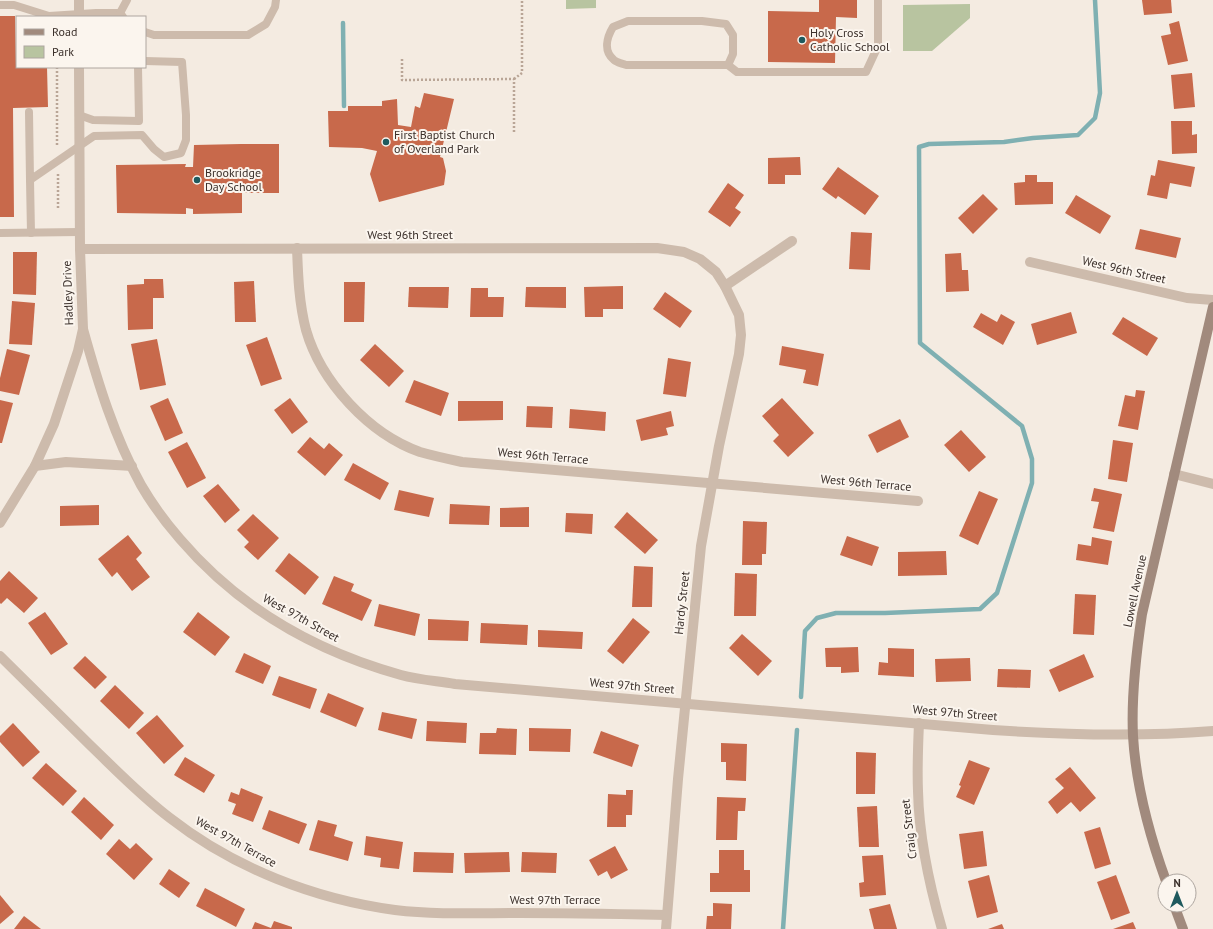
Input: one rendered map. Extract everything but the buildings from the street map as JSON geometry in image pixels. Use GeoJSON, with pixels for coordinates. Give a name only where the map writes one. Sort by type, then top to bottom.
{"type":"FeatureCollection","features":[{"type":"Feature","properties":{"kind":"street"},"geometry":{"type":"LineString","coordinates":[[79,0],[79,16]]}},
{"type":"Feature","properties":{"kind":"street","name":"Hadley Drive"},"geometry":{"type":"LineString","coordinates":[[0,523],[36,466],[54,424],[78,351],[83,329],[80,249],[79,68]]}},
{"type":"Feature","properties":{"kind":"street"},"geometry":{"type":"LineString","coordinates":[[725,286],[792,241]]}},
{"type":"Feature","properties":{"kind":"street","name":"West 96th Terrace"},"geometry":{"type":"LineString","coordinates":[[297,248],[300,300],[306,330],[319,361],[338,390],[361,415],[386,435],[420,452],[462,462],[918,501]]}},
{"type":"Feature","properties":{"kind":"street","name":"West 96th Street"},"geometry":{"type":"LineString","coordinates":[[80,249],[657,248],[684,252],[700,260],[716,272],[725,286]]}},
{"type":"Feature","properties":{"kind":"street","name":"West 96th Street"},"geometry":{"type":"LineString","coordinates":[[1030,262],[1187,298],[1213,300]]}},
{"type":"Feature","properties":{"kind":"street","name":"Hardy Street"},"geometry":{"type":"LineString","coordinates":[[666,929],[701,546],[712,483],[739,354],[741,335],[739,315],[725,286]]}},
{"type":"Feature","properties":{"kind":"street","name":"Lowell Avenue"},"geometry":{"type":"LineString","coordinates":[[1163,873],[1146,822],[1133,736],[1133,690],[1136,654],[1142,614],[1213,307]]}},
{"type":"Feature","properties":{"kind":"street","name":"West 97th Street"},"geometry":{"type":"LineString","coordinates":[[83,329],[99,387],[117,435],[142,486],[172,530],[195,556],[226,586],[261,613],[306,639],[338,654],[403,676],[455,684],[1063,734],[1133,736],[1213,730]]}},
{"type":"Feature","properties":{"kind":"street"},"geometry":{"type":"LineString","coordinates":[[36,466],[66,462],[132,466]]}},
{"type":"Feature","properties":{"kind":"street"},"geometry":{"type":"LineString","coordinates":[[1174,474],[1213,484]]}},
{"type":"Feature","properties":{"kind":"street","name":"West 97th Terrace"},"geometry":{"type":"LineString","coordinates":[[0,656],[137,791],[170,819],[205,843],[246,865],[295,886],[342,900],[394,910],[415,912],[667,915]]}},
{"type":"Feature","properties":{"kind":"street","name":"Craig Street"},"geometry":{"type":"LineString","coordinates":[[919,723],[919,810],[924,853],[934,901],[942,929]]}},
{"type":"Feature","properties":{"kind":"street"},"geometry":{"type":"LineString","coordinates":[[1177,913],[1183,929]]}},
{"type":"Feature","properties":{"kind":"lane"},"geometry":{"type":"LineString","coordinates":[[0,4],[14,5],[49,16],[79,16],[96,13],[121,15],[127,0]]}},
{"type":"Feature","properties":{"kind":"lane"},"geometry":{"type":"LineString","coordinates":[[146,32],[154,35],[248,35],[266,24],[275,7],[276,0]]}},
{"type":"Feature","properties":{"kind":"lane"},"geometry":{"type":"LineString","coordinates":[[728,65],[734,54],[734,35],[726,24],[702,20],[628,20],[613,27],[607,37],[608,54],[615,61],[626,65],[728,65],[737,72],[866,72],[878,46],[878,0]]}},
{"type":"Feature","properties":{"kind":"lane"},"geometry":{"type":"LineString","coordinates":[[30,180],[94,136],[142,135],[154,149],[164,157],[181,153],[186,140],[186,115],[182,62],[146,61]]}},
{"type":"Feature","properties":{"kind":"lane"},"geometry":{"type":"LineString","coordinates":[[79,115],[93,120],[139,121],[138,68]]}},
{"type":"Feature","properties":{"kind":"lane"},"geometry":{"type":"LineString","coordinates":[[29,112],[31,232]]}},
{"type":"Feature","properties":{"kind":"lane"},"geometry":{"type":"LineString","coordinates":[[0,233],[80,232]]}},
{"type":"Feature","properties":{"kind":"path"},"geometry":{"type":"LineString","coordinates":[[402,59],[402,80],[514,79],[522,73],[522,0]]}},
{"type":"Feature","properties":{"kind":"path"},"geometry":{"type":"LineString","coordinates":[[57,68],[57,146]]}},
{"type":"Feature","properties":{"kind":"path"},"geometry":{"type":"LineString","coordinates":[[514,79],[514,133]]}},
{"type":"Feature","properties":{"kind":"path"},"geometry":{"type":"LineString","coordinates":[[58,171],[58,208]]}},
{"type":"Feature","properties":{"kind":"green space"},"geometry":{"type":"Polygon","coordinates":[[[566,0],[596,0],[596,8],[566,9],[566,0]]]}},
{"type":"Feature","properties":{"kind":"green space"},"geometry":{"type":"Polygon","coordinates":[[[970,4],[970,18],[932,51],[903,51],[903,5],[970,4]]]}},
{"type":"Feature","properties":{"kind":"waterway"},"geometry":{"type":"LineString","coordinates":[[801,697],[805,631],[817,618],[836,613],[885,613],[980,609],[997,593],[1032,483],[1032,459],[1022,426],[920,343],[919,147],[929,144],[1004,142],[1033,138],[1078,135],[1095,118],[1100,93],[1095,0]]}},
{"type":"Feature","properties":{"kind":"waterway"},"geometry":{"type":"LineString","coordinates":[[343,23],[344,106]]}},
{"type":"Feature","properties":{"kind":"waterway"},"geometry":{"type":"LineString","coordinates":[[783,929],[797,730]]}},
{"type":"Feature","properties":{"kind":"place","name":"Holy Cross Catholic School"},"geometry":{"type":"Point","coordinates":[802,40]}},
{"type":"Feature","properties":{"kind":"place","name":"First Baptist Church of Overland Park"},"geometry":{"type":"Point","coordinates":[386,142]}},
{"type":"Feature","properties":{"kind":"place","name":"Brookridge Day School"},"geometry":{"type":"Point","coordinates":[197,180]}}]}
